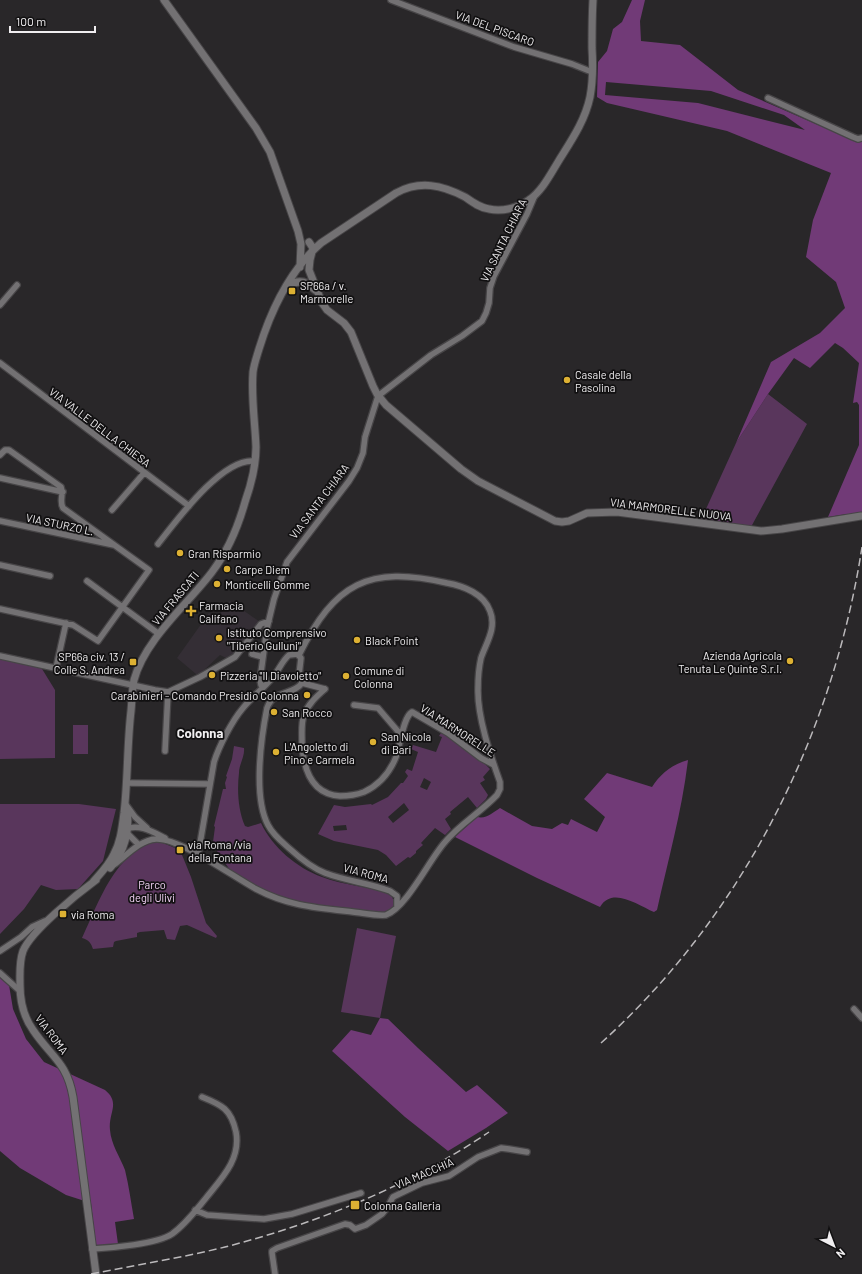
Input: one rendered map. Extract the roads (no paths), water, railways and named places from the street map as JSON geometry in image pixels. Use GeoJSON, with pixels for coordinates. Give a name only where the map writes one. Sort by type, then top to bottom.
{"type":"FeatureCollection","features":[{"type":"Feature","properties":{"kind":"street"},"geometry":{"type":"LineString","coordinates":[[164,0],[265,142],[297,226],[301,249],[300,267]]}},
{"type":"Feature","properties":{"kind":"street","name":"VIA DEL PISCARO"},"geometry":{"type":"LineString","coordinates":[[391,0],[514,47],[572,64],[592,72]]}},
{"type":"Feature","properties":{"kind":"street"},"geometry":{"type":"LineString","coordinates":[[535,195],[549,176],[582,122],[590,96],[594,0]]}},
{"type":"Feature","properties":{"kind":"street"},"geometry":{"type":"LineString","coordinates":[[768,98],[853,137],[858,139],[862,138]]}},
{"type":"Feature","properties":{"kind":"street","name":"VIA FRASCATI"},"geometry":{"type":"LineString","coordinates":[[126,830],[126,783],[133,685],[140,664],[146,653],[159,634],[200,587],[222,557],[241,516],[247,498],[256,447],[254,368],[264,334],[281,294],[311,253],[329,238],[396,193],[416,186],[433,185],[444,187],[483,208],[491,210],[516,207],[527,202],[535,195]]}},
{"type":"Feature","properties":{"kind":"street","name":"VIA SANTA CHIARA"},"geometry":{"type":"LineString","coordinates":[[263,688],[260,682],[269,621],[274,599],[287,562],[349,481],[357,468],[363,453],[365,437],[378,396],[430,355],[482,321],[489,303],[490,288],[494,276],[527,214],[535,195]]}},
{"type":"Feature","properties":{"kind":"street"},"geometry":{"type":"LineString","coordinates":[[297,226],[309,242],[318,243],[329,238]]}},
{"type":"Feature","properties":{"kind":"street","name":"VIA MARMORELLE NUOVA"},"geometry":{"type":"LineString","coordinates":[[309,242],[313,248],[311,253],[310,270],[317,292],[325,309],[341,321],[351,332],[372,386],[378,396],[392,411],[478,481],[556,521],[569,521],[587,513],[617,512],[761,531],[861,516]]}},
{"type":"Feature","properties":{"kind":"street"},"geometry":{"type":"LineString","coordinates":[[301,249],[306,254],[311,253]]}},
{"type":"Feature","properties":{"kind":"street"},"geometry":{"type":"LineString","coordinates":[[281,294],[289,285],[298,282],[307,283],[317,292]]}},
{"type":"Feature","properties":{"kind":"street"},"geometry":{"type":"LineString","coordinates":[[0,305],[17,285]]}},
{"type":"Feature","properties":{"kind":"street","name":"VIA VALLE DELLA CHIESA"},"geometry":{"type":"LineString","coordinates":[[0,363],[188,506]]}},
{"type":"Feature","properties":{"kind":"street"},"geometry":{"type":"LineString","coordinates":[[0,455],[5,450],[9,450],[61,488],[63,492],[61,502],[63,508],[149,570],[98,641],[73,625],[0,609]]}},
{"type":"Feature","properties":{"kind":"street"},"geometry":{"type":"LineString","coordinates":[[158,544],[188,506],[223,472],[243,462],[254,461]]}},
{"type":"Feature","properties":{"kind":"street"},"geometry":{"type":"LineString","coordinates":[[112,510],[144,473]]}},
{"type":"Feature","properties":{"kind":"street"},"geometry":{"type":"LineString","coordinates":[[0,478],[63,492]]}},
{"type":"Feature","properties":{"kind":"street","name":"VIA STURZO L."},"geometry":{"type":"LineString","coordinates":[[0,522],[116,545]]}},
{"type":"Feature","properties":{"kind":"street"},"geometry":{"type":"LineString","coordinates":[[0,565],[50,576]]}},
{"type":"Feature","properties":{"kind":"street"},"geometry":{"type":"LineString","coordinates":[[93,882],[111,859],[126,830],[138,827],[148,830],[198,855],[270,896],[309,907],[382,916],[389,914],[409,894],[453,832],[497,795],[500,789],[500,784],[480,712],[478,696],[480,662],[490,633],[492,618],[486,604],[475,593],[454,584],[415,576],[391,576],[368,580],[348,591],[329,608],[315,626],[298,655]]}},
{"type":"Feature","properties":{"kind":"street"},"geometry":{"type":"LineString","coordinates":[[87,581],[159,634]]}},
{"type":"Feature","properties":{"kind":"street"},"geometry":{"type":"LineString","coordinates":[[0,656],[168,692],[200,677],[235,657],[261,624],[269,621]]}},
{"type":"Feature","properties":{"kind":"street"},"geometry":{"type":"LineString","coordinates":[[56,668],[66,623]]}},
{"type":"Feature","properties":{"kind":"street"},"geometry":{"type":"LineString","coordinates":[[252,654],[264,657]]}},
{"type":"Feature","properties":{"kind":"street"},"geometry":{"type":"LineString","coordinates":[[198,855],[217,752],[241,711],[276,674],[288,655],[298,655]]}},
{"type":"Feature","properties":{"kind":"street"},"geometry":{"type":"LineString","coordinates":[[298,655],[302,662],[299,675],[302,683],[325,688],[309,705],[304,715],[302,724],[302,747],[305,766],[311,780],[318,788],[327,794],[346,796],[359,793],[377,784],[391,766],[398,752],[402,736],[378,708],[354,705]]}},
{"type":"Feature","properties":{"kind":"street","name":"VIA ROMA"},"geometry":{"type":"LineString","coordinates":[[302,683],[298,687],[281,694],[270,701],[267,708],[259,768],[259,784],[261,802],[268,826],[289,849],[312,867],[329,875],[390,891],[397,896],[397,907]]}},
{"type":"Feature","properties":{"kind":"street"},"geometry":{"type":"LineString","coordinates":[[165,751],[168,692]]}},
{"type":"Feature","properties":{"kind":"street","name":"VIA MARMORELLE"},"geometry":{"type":"LineString","coordinates":[[402,736],[407,717],[410,713],[415,713],[448,733],[484,760],[494,765]]}},
{"type":"Feature","properties":{"kind":"street"},"geometry":{"type":"LineString","coordinates":[[126,783],[210,784]]}},
{"type":"Feature","properties":{"kind":"street"},"geometry":{"type":"LineString","coordinates":[[126,802],[133,815],[148,830]]}},
{"type":"Feature","properties":{"kind":"street"},"geometry":{"type":"LineString","coordinates":[[126,830],[139,845]]}},
{"type":"Feature","properties":{"kind":"street","name":"VIA ROMA"},"geometry":{"type":"LineString","coordinates":[[96,1274],[69,1080],[57,1058],[36,1035],[28,1023],[22,1007],[20,991],[21,960],[23,951],[32,936],[110,868],[119,856],[124,845],[126,830]]}},
{"type":"Feature","properties":{"kind":"street"},"geometry":{"type":"LineString","coordinates":[[110,868],[146,841],[155,839],[171,841]]}},
{"type":"Feature","properties":{"kind":"street"},"geometry":{"type":"LineString","coordinates":[[0,951],[21,937],[32,927],[51,918]]}},
{"type":"Feature","properties":{"kind":"street"},"geometry":{"type":"LineString","coordinates":[[0,973],[20,991]]}},
{"type":"Feature","properties":{"kind":"street"},"geometry":{"type":"LineString","coordinates":[[854,1009],[862,1018]]}},
{"type":"Feature","properties":{"kind":"street"},"geometry":{"type":"LineString","coordinates":[[92,1249],[113,1248],[161,1239],[172,1234],[195,1210],[228,1168],[233,1161],[237,1148],[234,1125],[228,1112],[223,1106],[202,1097]]}},
{"type":"Feature","properties":{"kind":"street","name":"VIA MACCHIA"},"geometry":{"type":"LineString","coordinates":[[274,1274],[272,1251],[277,1248],[345,1224],[350,1225],[354,1229],[362,1228],[382,1214],[393,1197],[422,1183],[449,1176],[478,1157],[497,1149],[510,1148],[527,1152]]}},
{"type":"Feature","properties":{"kind":"street"},"geometry":{"type":"LineString","coordinates":[[195,1210],[207,1215],[264,1219],[292,1214],[362,1193]]}},
{"type":"Feature","properties":{"kind":"railway"},"geometry":{"type":"LineString","coordinates":[[601,1043],[652,993],[698,938],[738,879],[774,818],[804,753],[829,686],[848,617],[862,547]]}},
{"type":"Feature","properties":{"kind":"railway"},"geometry":{"type":"LineString","coordinates":[[91,1274],[225,1247],[328,1214],[395,1186],[459,1151],[489,1132]]}},
{"type":"Feature","properties":{"kind":"place","name":"SP66a / v. Marmorelle"},"geometry":{"type":"Point","coordinates":[292,291]}},
{"type":"Feature","properties":{"kind":"place","name":"Casale della Pasolina"},"geometry":{"type":"Point","coordinates":[567,380]}},
{"type":"Feature","properties":{"kind":"place","name":"Gran Risparmio"},"geometry":{"type":"Point","coordinates":[180,553]}},
{"type":"Feature","properties":{"kind":"place","name":"Carpe Diem"},"geometry":{"type":"Point","coordinates":[227,569]}},
{"type":"Feature","properties":{"kind":"place","name":"Monticelli Gomme"},"geometry":{"type":"Point","coordinates":[217,584]}},
{"type":"Feature","properties":{"kind":"place","name":"Farmacia Califano"},"geometry":{"type":"Point","coordinates":[191,611]}},
{"type":"Feature","properties":{"kind":"place","name":"Istituto Comprensivo \"Tiberio Gulluni\""},"geometry":{"type":"Point","coordinates":[219,638]}},
{"type":"Feature","properties":{"kind":"place","name":"Black Point"},"geometry":{"type":"Point","coordinates":[357,640]}},
{"type":"Feature","properties":{"kind":"place","name":"Azienda Agricola Tenuta Le Quinte S.r.l."},"geometry":{"type":"Point","coordinates":[790,661]}},
{"type":"Feature","properties":{"kind":"place","name":"SP66a civ. 13 / Colle S. Andrea"},"geometry":{"type":"Point","coordinates":[133,662]}},
{"type":"Feature","properties":{"kind":"place","name":"Pizzeria \"Il Diavoletto\""},"geometry":{"type":"Point","coordinates":[212,675]}},
{"type":"Feature","properties":{"kind":"place","name":"Comune di Colonna"},"geometry":{"type":"Point","coordinates":[346,676]}},
{"type":"Feature","properties":{"kind":"place","name":"Carabinieri - Comando Presidio Colonna"},"geometry":{"type":"Point","coordinates":[307,695]}},
{"type":"Feature","properties":{"kind":"place","name":"San Rocco"},"geometry":{"type":"Point","coordinates":[274,712]}},
{"type":"Feature","properties":{"kind":"place","name":"San Nicola di Bari"},"geometry":{"type":"Point","coordinates":[373,742]}},
{"type":"Feature","properties":{"kind":"place","name":"L'Angoletto di Pino e Carmela"},"geometry":{"type":"Point","coordinates":[276,752]}},
{"type":"Feature","properties":{"kind":"place","name":"via Roma /via della Fontana"},"geometry":{"type":"Point","coordinates":[180,850]}},
{"type":"Feature","properties":{"kind":"place","name":"via Roma"},"geometry":{"type":"Point","coordinates":[63,914]}},
{"type":"Feature","properties":{"kind":"place","name":"Colonna Galleria"},"geometry":{"type":"Point","coordinates":[355,1205]}},
{"type":"Feature","properties":{"kind":"district","name":"Colonna"},"geometry":{"type":"Point","coordinates":[200,733]}},
{"type":"Feature","properties":{"kind":"park label","name":"Parco degli Ulivi"},"geometry":{"type":"Point","coordinates":[152,890]}}]}
